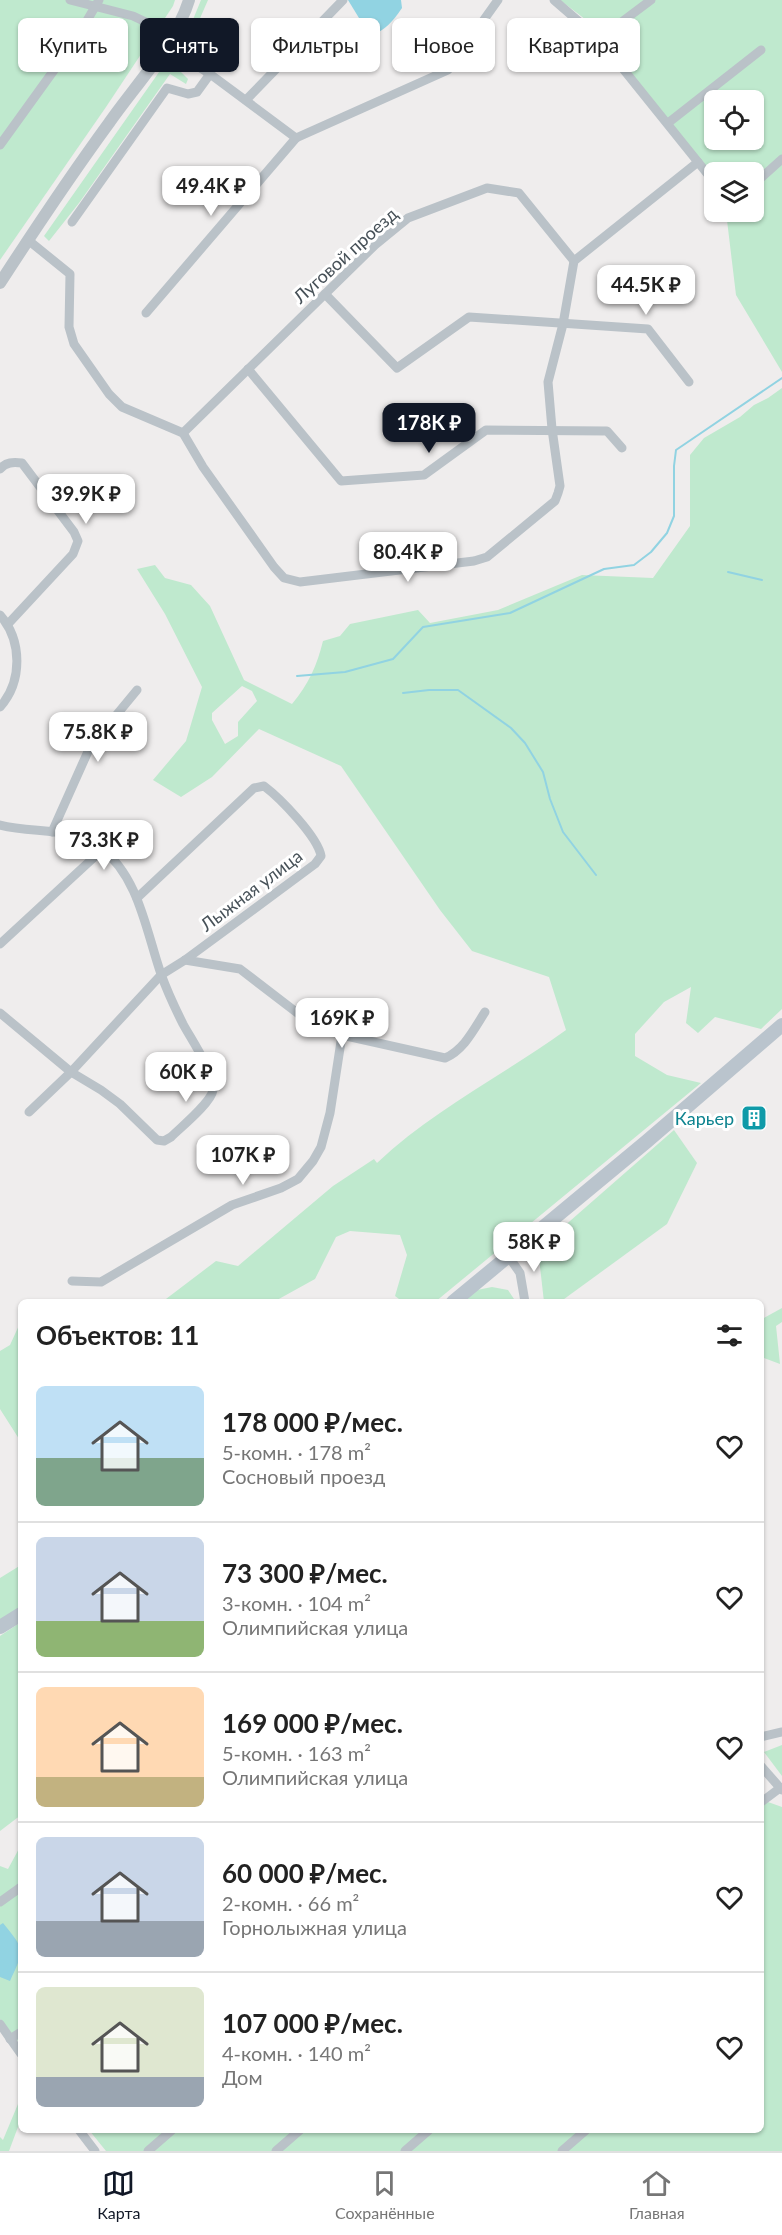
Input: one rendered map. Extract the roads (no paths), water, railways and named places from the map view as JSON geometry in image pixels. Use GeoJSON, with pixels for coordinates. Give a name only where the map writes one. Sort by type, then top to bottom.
{"type":"FeatureCollection","features":[{"type":"Feature","properties":{"kind":"main road"},"geometry":{"type":"LineString","coordinates":[[457,1299],[782,1025]]}},
{"type":"Feature","properties":{"kind":"main road"},"geometry":{"type":"LineString","coordinates":[[0,1627],[18,1616]]}},
{"type":"Feature","properties":{"kind":"street"},"geometry":{"type":"LineString","coordinates":[[70,0],[98,3],[140,19]]}},
{"type":"Feature","properties":{"kind":"street"},"geometry":{"type":"LineString","coordinates":[[183,18],[189,0]]}},
{"type":"Feature","properties":{"kind":"street"},"geometry":{"type":"LineString","coordinates":[[246,100],[343,0]]}},
{"type":"Feature","properties":{"kind":"street"},"geometry":{"type":"LineString","coordinates":[[146,313],[296,138],[448,70],[498,0]]}},
{"type":"Feature","properties":{"kind":"street"},"geometry":{"type":"LineString","coordinates":[[554,0],[575,18]]}},
{"type":"Feature","properties":{"kind":"street"},"geometry":{"type":"LineString","coordinates":[[627,18],[651,0]]}},
{"type":"Feature","properties":{"kind":"street"},"geometry":{"type":"LineString","coordinates":[[0,145],[75,41],[98,3]]}},
{"type":"Feature","properties":{"kind":"street"},"geometry":{"type":"LineString","coordinates":[[668,123],[761,50]]}},
{"type":"Feature","properties":{"kind":"street"},"geometry":{"type":"LineString","coordinates":[[0,283],[109,122],[146,72]]}},
{"type":"Feature","properties":{"kind":"street"},"geometry":{"type":"LineString","coordinates":[[207,72],[296,138]]}},
{"type":"Feature","properties":{"kind":"street"},"geometry":{"type":"LineString","coordinates":[[626,72],[704,170]]}},
{"type":"Feature","properties":{"kind":"street"},"geometry":{"type":"LineString","coordinates":[[72,222],[167,88],[188,94],[197,92],[210,74]]}},
{"type":"Feature","properties":{"kind":"street"},"geometry":{"type":"LineString","coordinates":[[764,175],[782,159]]}},
{"type":"Feature","properties":{"kind":"street"},"geometry":{"type":"LineString","coordinates":[[28,240],[70,274],[69,327],[74,344],[109,394],[122,407],[183,433],[203,467],[274,567],[284,578],[300,582],[474,561],[486,556],[555,501],[560,486],[548,382],[563,324],[574,261],[698,162]]}},
{"type":"Feature","properties":{"kind":"street","name":"Луговой проезд"},"geometry":{"type":"LineString","coordinates":[[183,433],[375,245],[408,218],[487,188],[519,193],[574,261]]}},
{"type":"Feature","properties":{"kind":"street"},"geometry":{"type":"LineString","coordinates":[[325,294],[397,368],[469,317],[648,329],[689,382]]}},
{"type":"Feature","properties":{"kind":"street"},"geometry":{"type":"LineString","coordinates":[[248,369],[341,481],[424,475],[486,430],[607,431],[622,448]]}},
{"type":"Feature","properties":{"kind":"street"},"geometry":{"type":"LineString","coordinates":[[0,469],[13,462],[22,463],[74,532],[78,541],[73,554],[8,624]]}},
{"type":"Feature","properties":{"kind":"street"},"geometry":{"type":"LineString","coordinates":[[0,615],[8,624],[16,642],[17,665],[8,698],[0,707]]}},
{"type":"Feature","properties":{"kind":"street"},"geometry":{"type":"LineString","coordinates":[[52,832],[90,747],[137,690]]}},
{"type":"Feature","properties":{"kind":"street","name":"Лыжная улица"},"geometry":{"type":"LineString","coordinates":[[29,1112],[161,975],[185,960],[315,864],[321,856],[320,848],[274,794],[264,786],[254,788],[137,898]]}},
{"type":"Feature","properties":{"kind":"street"},"geometry":{"type":"LineString","coordinates":[[0,825],[16,830],[75,834],[89,840],[103,849],[128,881],[137,898],[161,975],[178,1014],[213,1080],[211,1097],[171,1137],[164,1141],[157,1140],[120,1104],[70,1072],[0,1013]]}},
{"type":"Feature","properties":{"kind":"street"},"geometry":{"type":"LineString","coordinates":[[0,944],[103,849]]}},
{"type":"Feature","properties":{"kind":"street"},"geometry":{"type":"LineString","coordinates":[[185,960],[240,969],[300,1015],[342,1035],[445,1058],[455,1054],[462,1046],[485,1012]]}},
{"type":"Feature","properties":{"kind":"street"},"geometry":{"type":"LineString","coordinates":[[72,1281],[101,1282],[232,1205],[281,1188],[298,1179],[321,1147],[330,1113],[342,1035]]}},
{"type":"Feature","properties":{"kind":"street"},"geometry":{"type":"LineString","coordinates":[[508,1257],[520,1273],[524,1299]]}},
{"type":"Feature","properties":{"kind":"street"},"geometry":{"type":"LineString","coordinates":[[764,1736],[782,1732]]}},
{"type":"Feature","properties":{"kind":"street"},"geometry":{"type":"LineString","coordinates":[[764,1770],[781,1789],[764,1800]]}},
{"type":"Feature","properties":{"kind":"street"},"geometry":{"type":"LineString","coordinates":[[0,1902],[18,1889]]}},
{"type":"Feature","properties":{"kind":"street"},"geometry":{"type":"LineString","coordinates":[[0,2024],[18,2050]]}},
{"type":"Feature","properties":{"kind":"street"},"geometry":{"type":"LineString","coordinates":[[10,2039],[18,2034]]}},
{"type":"Feature","properties":{"kind":"street"},"geometry":{"type":"LineString","coordinates":[[81,2133],[95,2151]]}},
{"type":"Feature","properties":{"kind":"street"},"geometry":{"type":"LineString","coordinates":[[148,2151],[169,2133]]}},
{"type":"Feature","properties":{"kind":"street"},"geometry":{"type":"LineString","coordinates":[[276,2151],[297,2133]]}},
{"type":"Feature","properties":{"kind":"street"},"geometry":{"type":"LineString","coordinates":[[405,2151],[426,2133]]}},
{"type":"Feature","properties":{"kind":"street"},"geometry":{"type":"LineString","coordinates":[[562,2151],[583,2133]]}},
{"type":"Feature","properties":{"kind":"water"},"geometry":{"type":"Polygon","coordinates":[[[348,0],[401,0],[402,8],[380,31],[380,18],[359,18],[348,0]]]}},
{"type":"Feature","properties":{"kind":"water"},"geometry":{"type":"Polygon","coordinates":[[[3,1923],[18,1944],[18,1962],[10,1981],[0,1977],[0,1925],[3,1923]]]}},
{"type":"Feature","properties":{"kind":"waterway"},"geometry":{"type":"LineString","coordinates":[[297,676],[345,672],[393,659],[423,627],[510,613],[604,569],[634,565],[651,552],[667,533],[674,516],[676,450],[782,378]]}},
{"type":"Feature","properties":{"kind":"waterway"},"geometry":{"type":"LineString","coordinates":[[728,572],[762,580]]}},
{"type":"Feature","properties":{"kind":"waterway"},"geometry":{"type":"LineString","coordinates":[[403,693],[458,690],[511,728],[525,743],[543,772],[550,799],[563,832],[596,875]]}},
{"type":"Feature","properties":{"kind":"place","name":"Карьер"},"geometry":{"type":"Point","coordinates":[754,1118]}}]}
